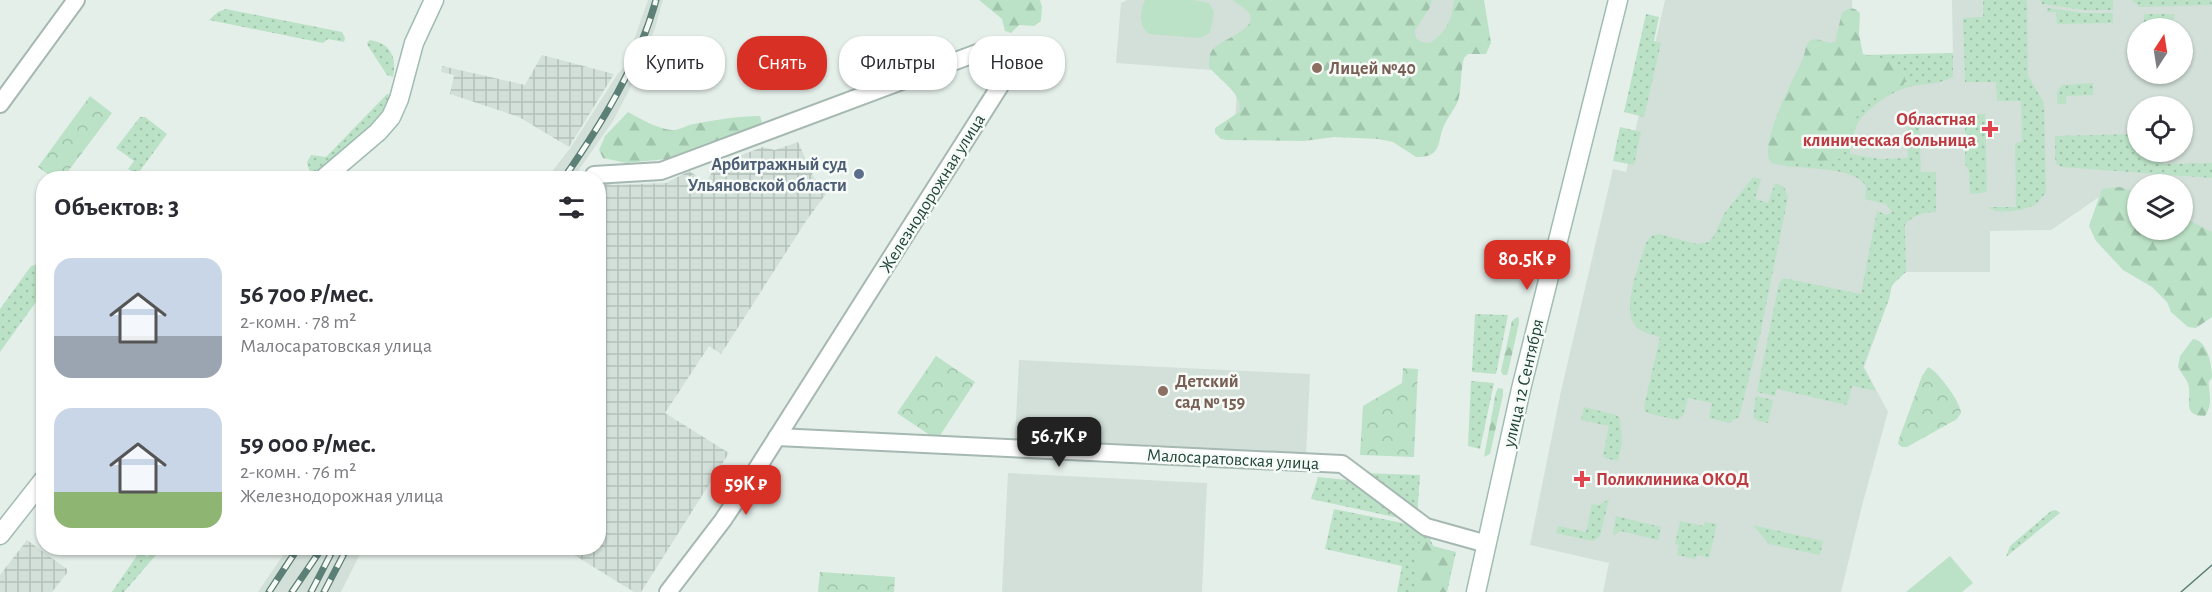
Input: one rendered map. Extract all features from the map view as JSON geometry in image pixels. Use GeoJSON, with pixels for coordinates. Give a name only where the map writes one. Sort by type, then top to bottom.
{"type":"FeatureCollection","features":[{"type":"Feature","properties":{"kind":"main road"},"geometry":{"type":"LineString","coordinates":[[332,171],[378,132],[391,117],[399,99],[414,44],[434,0]]}},
{"type":"Feature","properties":{"kind":"main road","name":"улица 12 Сентября"},"geometry":{"type":"LineString","coordinates":[[1476,592],[1521,389],[1618,0]]}},
{"type":"Feature","properties":{"kind":"main road"},"geometry":{"type":"LineString","coordinates":[[0,535],[36,489]]}},
{"type":"Feature","properties":{"kind":"street"},"geometry":{"type":"LineString","coordinates":[[0,104],[76,0]]}},
{"type":"Feature","properties":{"kind":"street","name":"Железнодорожная улица"},"geometry":{"type":"LineString","coordinates":[[606,174],[661,171],[985,50],[1002,63],[1005,78],[723,520],[668,592]]}},
{"type":"Feature","properties":{"kind":"street","name":"Малосаратовская улица"},"geometry":{"type":"LineString","coordinates":[[777,437],[1342,464],[1425,527],[1487,544]]}},
{"type":"Feature","properties":{"kind":"shaded area"},"geometry":{"type":"Polygon","coordinates":[[[648,0],[663,0],[652,36],[635,36],[648,0]]]}},
{"type":"Feature","properties":{"kind":"shaded area","name":"Лицей №40"},"geometry":{"type":"Polygon","coordinates":[[[1127,0],[1463,0],[1454,105],[1235,122],[1238,72],[1116,63],[1121,3],[1127,0]]]}},
{"type":"Feature","properties":{"kind":"shaded area"},"geometry":{"type":"Polygon","coordinates":[[[1665,0],[1852,0],[1854,60],[1953,57],[1952,0],[2212,0],[2212,242],[2193,224],[2193,174],[2127,174],[2127,191],[2102,195],[2051,230],[1990,231],[1990,272],[1903,272],[1893,279],[1889,299],[1864,367],[1888,412],[1841,592],[1603,592],[1609,563],[1530,545],[1561,391],[1613,169],[1626,172],[1665,0]]]}},
{"type":"Feature","properties":{"kind":"shaded area"},"geometry":{"type":"Polygon","coordinates":[[[542,55],[614,74],[569,147],[519,117],[450,94],[454,75],[441,72],[442,66],[525,85],[542,55]]]}},
{"type":"Feature","properties":{"kind":"shaded area"},"geometry":{"type":"Polygon","coordinates":[[[624,67],[624,90],[629,90],[613,121],[578,171],[552,171],[571,147],[624,67]]]}},
{"type":"Feature","properties":{"kind":"shaded area"},"geometry":{"type":"Polygon","coordinates":[[[798,142],[814,178],[828,191],[806,221],[721,354],[709,346],[665,413],[729,453],[641,592],[634,592],[574,555],[606,555],[606,182],[612,185],[666,183],[689,171],[706,182],[717,164],[763,147],[775,150],[798,142]]]}},
{"type":"Feature","properties":{"kind":"shaded area","name":"Детский сад № 159"},"geometry":{"type":"Polygon","coordinates":[[[1019,360],[1310,374],[1306,455],[1015,440],[1019,360]]]}},
{"type":"Feature","properties":{"kind":"shaded area"},"geometry":{"type":"Polygon","coordinates":[[[1008,473],[1207,483],[1202,592],[1002,592],[1008,473]]]}},
{"type":"Feature","properties":{"kind":"shaded area"},"geometry":{"type":"Polygon","coordinates":[[[27,540],[36,547],[36,555],[48,555],[67,569],[67,573],[52,592],[0,592],[0,575],[27,540]]]}},
{"type":"Feature","properties":{"kind":"shaded area"},"geometry":{"type":"Polygon","coordinates":[[[283,555],[360,555],[341,592],[258,592],[283,555]]]}},
{"type":"Feature","properties":{"kind":"green space"},"geometry":{"type":"Polygon","coordinates":[[[979,0],[1040,0],[1041,21],[1034,26],[1019,25],[1011,33],[1005,31],[1002,19],[979,0]]]}},
{"type":"Feature","properties":{"kind":"green space"},"geometry":{"type":"Polygon","coordinates":[[[1145,0],[1193,0],[1209,3],[1214,12],[1210,33],[1200,38],[1149,34],[1143,27],[1141,18],[1145,0]]]}},
{"type":"Feature","properties":{"kind":"green space","name":"Лицей №40"},"geometry":{"type":"Polygon","coordinates":[[[1233,0],[1432,0],[1429,9],[1415,30],[1419,40],[1430,43],[1448,25],[1454,0],[1484,0],[1491,43],[1486,54],[1468,54],[1464,58],[1458,101],[1443,127],[1433,154],[1416,157],[1393,142],[1378,139],[1334,137],[1304,141],[1221,139],[1215,133],[1215,128],[1239,112],[1240,105],[1230,88],[1209,67],[1210,55],[1217,45],[1245,28],[1251,18],[1246,10],[1233,0]]]}},
{"type":"Feature","properties":{"kind":"green space"},"geometry":{"type":"Polygon","coordinates":[[[1983,0],[2027,0],[2028,76],[2044,103],[2046,192],[2034,205],[2016,211],[2003,212],[1988,207],[2016,207],[2015,143],[2022,142],[2021,101],[1997,101],[1996,82],[1965,82],[1963,18],[1983,17],[1983,0]]]}},
{"type":"Feature","properties":{"kind":"green space"},"geometry":{"type":"Polygon","coordinates":[[[2041,0],[2113,0],[2113,10],[2085,10],[2042,4],[2041,0]]]}},
{"type":"Feature","properties":{"kind":"green space"},"geometry":{"type":"Polygon","coordinates":[[[2132,0],[2211,0],[2212,5],[2139,7],[2132,0]]]}},
{"type":"Feature","properties":{"kind":"green space"},"geometry":{"type":"Polygon","coordinates":[[[1849,8],[1860,13],[1859,34],[1863,54],[1890,60],[1905,75],[1903,86],[1879,95],[1862,110],[1854,121],[1847,147],[1839,159],[1818,162],[1800,161],[1791,167],[1771,163],[1768,154],[1773,128],[1807,45],[1811,40],[1816,39],[1835,42],[1842,13],[1849,8]]]}},
{"type":"Feature","properties":{"kind":"green space"},"geometry":{"type":"Polygon","coordinates":[[[2047,8],[2085,13],[2113,13],[2113,23],[2057,24],[2056,12],[2047,12],[2047,8]]]}},
{"type":"Feature","properties":{"kind":"green space"},"geometry":{"type":"Polygon","coordinates":[[[226,9],[342,32],[344,42],[328,39],[323,43],[209,20],[218,12],[226,9]]]}},
{"type":"Feature","properties":{"kind":"green space"},"geometry":{"type":"Polygon","coordinates":[[[1646,14],[1659,17],[1654,41],[1661,43],[1644,117],[1624,112],[1646,14]]]}},
{"type":"Feature","properties":{"kind":"green space"},"geometry":{"type":"Polygon","coordinates":[[[2144,14],[2174,14],[2174,18],[2144,18],[2144,14]]]}},
{"type":"Feature","properties":{"kind":"green space"},"geometry":{"type":"Polygon","coordinates":[[[370,40],[383,44],[391,52],[394,64],[393,77],[387,75],[368,46],[367,43],[370,40]]]}},
{"type":"Feature","properties":{"kind":"green space"},"geometry":{"type":"Polygon","coordinates":[[[1953,53],[1953,77],[1912,86],[1891,94],[1861,118],[1854,135],[1850,154],[1880,159],[1908,158],[1908,130],[1913,121],[1919,119],[1921,172],[1936,172],[1936,212],[1919,215],[1905,224],[1906,272],[1892,285],[1889,299],[1863,367],[1876,391],[1852,386],[1847,405],[1777,389],[1775,396],[1757,392],[1779,283],[1783,278],[1861,294],[1877,211],[1887,215],[1892,212],[1886,204],[1865,199],[1866,186],[1852,175],[1830,170],[1787,166],[1860,55],[1953,53]]]}},
{"type":"Feature","properties":{"kind":"green space"},"geometry":{"type":"Polygon","coordinates":[[[2093,83],[2093,95],[2066,96],[2066,104],[2057,104],[2057,92],[2062,85],[2093,83]]]}},
{"type":"Feature","properties":{"kind":"green space"},"geometry":{"type":"Polygon","coordinates":[[[387,94],[390,95],[382,118],[321,171],[309,170],[307,162],[311,155],[326,157],[387,94]]]}},
{"type":"Feature","properties":{"kind":"green space"},"geometry":{"type":"Polygon","coordinates":[[[90,96],[112,113],[68,171],[43,171],[38,167],[90,96]]]}},
{"type":"Feature","properties":{"kind":"green space"},"geometry":{"type":"Polygon","coordinates":[[[628,112],[654,125],[671,130],[743,117],[760,116],[762,123],[750,134],[707,143],[677,158],[626,163],[603,158],[599,150],[605,136],[628,112]]]}},
{"type":"Feature","properties":{"kind":"green space"},"geometry":{"type":"Polygon","coordinates":[[[1976,114],[1985,114],[1987,192],[1972,194],[1970,193],[1969,172],[1965,164],[1965,120],[1976,114]]]}},
{"type":"Feature","properties":{"kind":"green space"},"geometry":{"type":"Polygon","coordinates":[[[140,117],[145,117],[167,134],[140,171],[128,169],[134,161],[116,148],[140,117]]]}},
{"type":"Feature","properties":{"kind":"green space"},"geometry":{"type":"Polygon","coordinates":[[[1620,127],[1641,132],[1634,165],[1613,161],[1620,127]]]}},
{"type":"Feature","properties":{"kind":"green space"},"geometry":{"type":"Polygon","coordinates":[[[2127,134],[2127,162],[2212,163],[2212,178],[2193,177],[2193,174],[2157,174],[2062,167],[2057,165],[2055,158],[2055,136],[2127,134]]]}},
{"type":"Feature","properties":{"kind":"green space"},"geometry":{"type":"Polygon","coordinates":[[[1753,177],[1761,179],[1755,199],[1768,203],[1775,183],[1784,187],[1788,197],[1760,335],[1739,417],[1729,423],[1709,418],[1712,403],[1688,398],[1684,414],[1678,420],[1650,414],[1645,411],[1644,406],[1660,337],[1637,328],[1631,317],[1630,307],[1633,285],[1646,243],[1651,236],[1659,234],[1697,244],[1708,242],[1714,236],[1724,214],[1753,177]]]}},
{"type":"Feature","properties":{"kind":"green space"},"geometry":{"type":"Polygon","coordinates":[[[2120,187],[2127,189],[2127,240],[2193,240],[2193,222],[2212,232],[2212,317],[2196,328],[2188,327],[2171,312],[2167,302],[2152,287],[2123,270],[2096,241],[2089,226],[2102,189],[2120,187]]]}},
{"type":"Feature","properties":{"kind":"green space"},"geometry":{"type":"Polygon","coordinates":[[[36,265],[36,302],[0,352],[0,309],[31,266],[36,265]]]}},
{"type":"Feature","properties":{"kind":"green space"},"geometry":{"type":"Polygon","coordinates":[[[1475,314],[1508,315],[1496,374],[1472,372],[1475,314]]]}},
{"type":"Feature","properties":{"kind":"green space"},"geometry":{"type":"Polygon","coordinates":[[[1517,317],[1519,323],[1508,372],[1507,375],[1503,375],[1501,371],[1512,321],[1517,317]]]}},
{"type":"Feature","properties":{"kind":"green space"},"geometry":{"type":"Polygon","coordinates":[[[2193,339],[2198,340],[2205,348],[2211,366],[2210,405],[2205,416],[2192,413],[2190,410],[2188,384],[2178,367],[2180,356],[2193,339]]]}},
{"type":"Feature","properties":{"kind":"green space"},"geometry":{"type":"Polygon","coordinates":[[[936,356],[975,382],[937,440],[897,413],[936,356]]]}},
{"type":"Feature","properties":{"kind":"green space"},"geometry":{"type":"Polygon","coordinates":[[[1928,367],[1948,388],[1961,413],[1957,419],[1907,447],[1902,447],[1898,444],[1899,439],[1922,376],[1928,367]]]}},
{"type":"Feature","properties":{"kind":"green space"},"geometry":{"type":"Polygon","coordinates":[[[1403,368],[1418,369],[1414,457],[1360,455],[1363,406],[1402,383],[1403,368]]]}},
{"type":"Feature","properties":{"kind":"green space"},"geometry":{"type":"Polygon","coordinates":[[[1471,381],[1494,383],[1480,449],[1468,446],[1471,381]]]}},
{"type":"Feature","properties":{"kind":"green space"},"geometry":{"type":"Polygon","coordinates":[[[1498,388],[1503,389],[1503,395],[1490,454],[1484,457],[1496,392],[1498,388]]]}},
{"type":"Feature","properties":{"kind":"green space"},"geometry":{"type":"Polygon","coordinates":[[[1756,396],[1773,400],[1768,423],[1758,421],[1753,417],[1756,396]]]}},
{"type":"Feature","properties":{"kind":"green space"},"geometry":{"type":"Polygon","coordinates":[[[1584,407],[1620,418],[1622,443],[1618,461],[1605,458],[1603,455],[1609,426],[1581,420],[1584,407]]]}},
{"type":"Feature","properties":{"kind":"green space"},"geometry":{"type":"Polygon","coordinates":[[[1362,473],[1420,475],[1417,517],[1362,473]]]}},
{"type":"Feature","properties":{"kind":"green space"},"geometry":{"type":"Polygon","coordinates":[[[1318,477],[1347,480],[1399,518],[1311,499],[1318,477]]]}},
{"type":"Feature","properties":{"kind":"green space"},"geometry":{"type":"Polygon","coordinates":[[[1609,499],[1600,536],[1593,541],[1556,533],[1558,526],[1586,532],[1592,504],[1599,505],[1609,499]]]}},
{"type":"Feature","properties":{"kind":"green space"},"geometry":{"type":"Polygon","coordinates":[[[1334,509],[1412,525],[1428,533],[1433,546],[1456,552],[1447,592],[1397,592],[1402,566],[1325,549],[1334,509]]]}},
{"type":"Feature","properties":{"kind":"green space"},"geometry":{"type":"Polygon","coordinates":[[[2056,510],[2060,513],[2006,557],[2010,546],[2051,511],[2056,510]]]}},
{"type":"Feature","properties":{"kind":"green space"},"geometry":{"type":"Polygon","coordinates":[[[1616,516],[1661,527],[1658,540],[1621,531],[1614,535],[1616,516]]]}},
{"type":"Feature","properties":{"kind":"green space"},"geometry":{"type":"Polygon","coordinates":[[[1680,521],[1704,526],[1705,522],[1717,524],[1709,558],[1697,555],[1695,559],[1677,555],[1679,545],[1675,544],[1680,521]]]}},
{"type":"Feature","properties":{"kind":"green space"},"geometry":{"type":"Polygon","coordinates":[[[1753,525],[1823,541],[1820,555],[1769,544],[1753,525]]]}},
{"type":"Feature","properties":{"kind":"green space"},"geometry":{"type":"Polygon","coordinates":[[[1428,539],[1433,547],[1450,551],[1453,555],[1446,592],[1416,592],[1418,544],[1428,539]]]}},
{"type":"Feature","properties":{"kind":"green space"},"geometry":{"type":"Polygon","coordinates":[[[137,555],[147,557],[156,555],[124,592],[112,592],[137,555]]]}},
{"type":"Feature","properties":{"kind":"green space"},"geometry":{"type":"Polygon","coordinates":[[[1950,556],[1973,583],[1962,592],[1906,592],[1950,556]]]}},
{"type":"Feature","properties":{"kind":"green space"},"geometry":{"type":"Polygon","coordinates":[[[820,572],[895,577],[894,592],[818,592],[820,572]]]}},
{"type":"Feature","properties":{"kind":"tram line"},"geometry":{"type":"LineString","coordinates":[[2181,592],[2212,565]]}},
{"type":"Feature","properties":{"kind":"railway"},"geometry":{"type":"LineString","coordinates":[[569,171],[618,93],[639,48],[656,0]]}},
{"type":"Feature","properties":{"kind":"railway"},"geometry":{"type":"LineString","coordinates":[[269,592],[293,555]]}},
{"type":"Feature","properties":{"kind":"railway"},"geometry":{"type":"LineString","coordinates":[[292,592],[317,555]]}},
{"type":"Feature","properties":{"kind":"railway"},"geometry":{"type":"LineString","coordinates":[[311,592],[330,555]]}},
{"type":"Feature","properties":{"kind":"railway"},"geometry":{"type":"LineString","coordinates":[[324,592],[343,555]]}},
{"type":"Feature","properties":{"kind":"place","name":"Лицей №40"},"geometry":{"type":"Point","coordinates":[1317,68]}},
{"type":"Feature","properties":{"kind":"place","name":"Областная клиническая больница"},"geometry":{"type":"Point","coordinates":[1990,129]}},
{"type":"Feature","properties":{"kind":"place","name":"Арбитражный суд Ульяновской области"},"geometry":{"type":"Point","coordinates":[859,174]}},
{"type":"Feature","properties":{"kind":"place","name":"Детский сад № 159"},"geometry":{"type":"Point","coordinates":[1163,391]}},
{"type":"Feature","properties":{"kind":"place","name":"Поликлиника ОКОД"},"geometry":{"type":"Point","coordinates":[1582,479]}}]}
